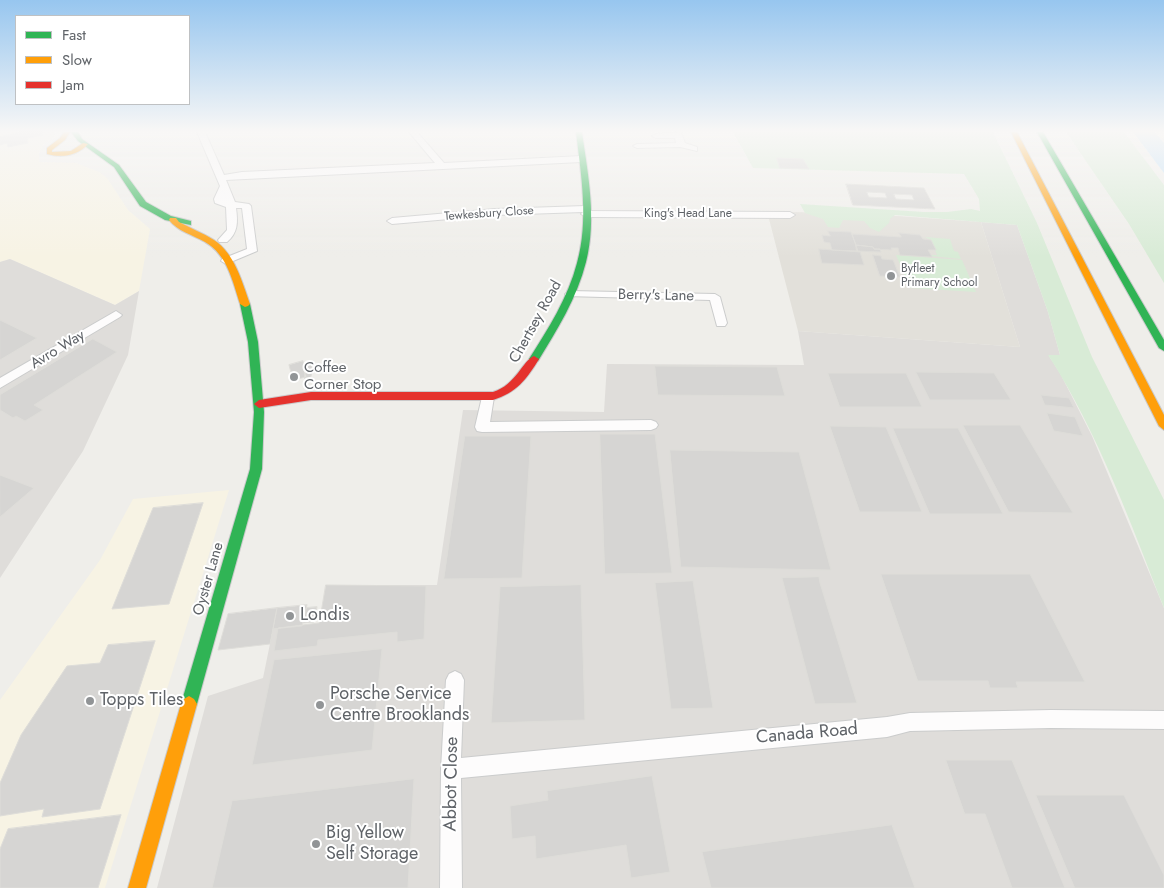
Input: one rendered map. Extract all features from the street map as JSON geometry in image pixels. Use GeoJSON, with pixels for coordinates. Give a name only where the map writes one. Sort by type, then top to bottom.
{"type":"FeatureCollection","features":[{"type":"Feature","properties":{"kind":"main road"},"geometry":{"type":"LineString","coordinates":[[122,173],[144,204],[153,212],[201,228],[223,240]]}},
{"type":"Feature","properties":{"kind":"main road","name":"Chertsey Road"},"geometry":{"type":"LineString","coordinates":[[259,404],[310,396],[488,397],[497,396],[509,390],[528,370],[570,294],[585,247],[586,212],[582,173]]}},
{"type":"Feature","properties":{"kind":"main road"},"geometry":{"type":"LineString","coordinates":[[1036,173],[1127,358],[1164,426]]}},
{"type":"Feature","properties":{"kind":"main road"},"geometry":{"type":"LineString","coordinates":[[1064,173],[1164,348]]}},
{"type":"Feature","properties":{"kind":"main road"},"geometry":{"type":"LineString","coordinates":[[173,220],[176,224],[216,245],[228,257]]}},
{"type":"Feature","properties":{"kind":"main road","name":"Oyster Lane"},"geometry":{"type":"LineString","coordinates":[[137,888],[256,469],[259,404],[250,323],[243,293],[228,257],[234,252],[223,240]]}},
{"type":"Feature","properties":{"kind":"street"},"geometry":{"type":"LineString","coordinates":[[219,173],[231,198],[233,227],[229,235],[223,240]]}},
{"type":"Feature","properties":{"kind":"street"},"geometry":{"type":"LineString","coordinates":[[222,182],[242,175],[273,173]]}},
{"type":"Feature","properties":{"kind":"street"},"geometry":{"type":"LineString","coordinates":[[228,257],[252,251],[246,206],[230,204]]}},
{"type":"Feature","properties":{"kind":"street","name":"Tewkesbury Close"},"geometry":{"type":"LineString","coordinates":[[392,221],[495,212],[586,212]]}},
{"type":"Feature","properties":{"kind":"street","name":"King's Head Lane"},"geometry":{"type":"LineString","coordinates":[[586,212],[790,215]]}},
{"type":"Feature","properties":{"kind":"street","name":"Berry's Lane"},"geometry":{"type":"LineString","coordinates":[[570,294],[715,297],[722,323]]}},
{"type":"Feature","properties":{"kind":"street","name":"Avro Way"},"geometry":{"type":"LineString","coordinates":[[0,384],[116,315]]}},
{"type":"Feature","properties":{"kind":"street"},"geometry":{"type":"LineString","coordinates":[[488,397],[482,426],[651,425]]}},
{"type":"Feature","properties":{"kind":"street","name":"Abbot Close"},"geometry":{"type":"LineString","coordinates":[[451,888],[451,769],[455,680]]}},
{"type":"Feature","properties":{"kind":"street","name":"Canada Road"},"geometry":{"type":"LineString","coordinates":[[451,769],[887,728],[910,722],[1051,719],[1164,720]]}},
{"type":"Feature","properties":{"kind":"shaded area"},"geometry":{"type":"Polygon","coordinates":[[[0,173],[101,173],[107,178],[128,210],[150,229],[139,291],[115,305],[10,259],[0,262],[0,173]]]}},
{"type":"Feature","properties":{"kind":"shaded area","name":"Byfleet Primary School"},"geometry":{"type":"Polygon","coordinates":[[[789,212],[856,213],[981,222],[1020,347],[798,331],[769,219],[788,219],[789,212]]]}},
{"type":"Feature","properties":{"kind":"shaded area"},"geometry":{"type":"Polygon","coordinates":[[[981,222],[1017,225],[1048,312],[1060,355],[1049,356],[1060,373],[1092,436],[1164,608],[1164,888],[157,888],[208,696],[263,678],[273,629],[319,623],[326,585],[437,585],[463,410],[604,412],[607,364],[804,365],[798,331],[1020,347],[981,222]]]}},
{"type":"Feature","properties":{"kind":"shaded area"},"geometry":{"type":"Polygon","coordinates":[[[10,259],[115,305],[139,291],[128,355],[83,451],[0,578],[0,262],[10,259]]]}},
{"type":"Feature","properties":{"kind":"shaded area"},"geometry":{"type":"Polygon","coordinates":[[[229,490],[105,888],[0,888],[0,700],[100,560],[133,499],[229,490]]]}},
{"type":"Feature","properties":{"kind":"green space"},"geometry":{"type":"Polygon","coordinates":[[[944,173],[1013,173],[1037,223],[1092,357],[1164,500],[1164,608],[1126,511],[1098,447],[1083,415],[1048,355],[1060,355],[1048,312],[1017,225],[895,215],[879,232],[870,228],[864,221],[843,220],[839,228],[828,227],[823,219],[805,213],[800,204],[924,212],[971,209],[980,211],[979,199],[964,174],[944,173]]]}},
{"type":"Feature","properties":{"kind":"green space"},"geometry":{"type":"Polygon","coordinates":[[[1094,173],[1155,173],[1164,185],[1164,283],[1129,224],[1094,173]]]}},
{"type":"Feature","properties":{"kind":"green space"},"geometry":{"type":"Polygon","coordinates":[[[925,237],[950,239],[954,251],[958,252],[961,259],[931,256],[937,255],[931,240],[925,237]]]}},
{"type":"Feature","properties":{"kind":"green space"},"geometry":{"type":"Polygon","coordinates":[[[896,255],[962,260],[976,292],[910,288],[896,255]]]}},
{"type":"Feature","properties":{"kind":"building"},"geometry":{"type":"Polygon","coordinates":[[[846,184],[924,188],[935,209],[853,205],[846,184]],[[867,192],[869,197],[887,198],[885,193],[867,192]],[[894,194],[896,199],[914,200],[912,195],[894,194]]]}},
{"type":"Feature","properties":{"kind":"building"},"geometry":{"type":"Polygon","coordinates":[[[828,231],[851,232],[858,251],[832,250],[830,243],[824,242],[822,235],[830,236],[828,231]]]}},
{"type":"Feature","properties":{"kind":"building"},"geometry":{"type":"Polygon","coordinates":[[[899,233],[920,235],[923,239],[931,240],[936,250],[928,250],[932,257],[900,255],[898,248],[891,248],[892,250],[874,249],[873,247],[856,245],[852,234],[901,237],[899,233]]]}},
{"type":"Feature","properties":{"kind":"building"},"geometry":{"type":"Polygon","coordinates":[[[856,245],[873,247],[874,249],[880,249],[881,252],[857,251],[856,245]]]}},
{"type":"Feature","properties":{"kind":"building"},"geometry":{"type":"Polygon","coordinates":[[[819,249],[860,252],[864,265],[822,263],[819,249]]]}},
{"type":"Feature","properties":{"kind":"building"},"geometry":{"type":"Polygon","coordinates":[[[873,255],[881,256],[882,259],[893,260],[900,277],[880,276],[873,255]]]}},
{"type":"Feature","properties":{"kind":"building"},"geometry":{"type":"Polygon","coordinates":[[[0,320],[37,338],[0,360],[0,320]]]}},
{"type":"Feature","properties":{"kind":"building"},"geometry":{"type":"Polygon","coordinates":[[[93,339],[117,352],[34,405],[43,410],[25,421],[16,416],[13,418],[0,410],[0,395],[93,339]]]}},
{"type":"Feature","properties":{"kind":"building"},"geometry":{"type":"Polygon","coordinates":[[[303,361],[306,377],[293,380],[289,365],[303,361]]]}},
{"type":"Feature","properties":{"kind":"building"},"geometry":{"type":"Polygon","coordinates":[[[311,365],[313,370],[310,379],[305,382],[304,367],[311,365]]]}},
{"type":"Feature","properties":{"kind":"building"},"geometry":{"type":"Polygon","coordinates":[[[655,366],[777,367],[785,396],[658,395],[655,366]]]}},
{"type":"Feature","properties":{"kind":"building"},"geometry":{"type":"Polygon","coordinates":[[[916,372],[994,373],[1011,400],[930,400],[916,372]]]}},
{"type":"Feature","properties":{"kind":"building"},"geometry":{"type":"Polygon","coordinates":[[[828,373],[906,373],[922,407],[840,407],[828,373]]]}},
{"type":"Feature","properties":{"kind":"building"},"geometry":{"type":"Polygon","coordinates":[[[1041,395],[1069,398],[1074,408],[1045,405],[1041,395]]]}},
{"type":"Feature","properties":{"kind":"building"},"geometry":{"type":"Polygon","coordinates":[[[1047,413],[1075,417],[1083,436],[1054,431],[1047,413]]]}},
{"type":"Feature","properties":{"kind":"building"},"geometry":{"type":"Polygon","coordinates":[[[963,425],[1020,425],[1073,513],[1009,512],[963,425]]]}},
{"type":"Feature","properties":{"kind":"building"},"geometry":{"type":"Polygon","coordinates":[[[830,426],[886,427],[922,512],[860,512],[830,426]]]}},
{"type":"Feature","properties":{"kind":"building"},"geometry":{"type":"Polygon","coordinates":[[[893,428],[958,428],[1003,514],[930,514],[893,428]]]}},
{"type":"Feature","properties":{"kind":"building"},"geometry":{"type":"Polygon","coordinates":[[[600,434],[655,434],[672,573],[605,574],[600,434]]]}},
{"type":"Feature","properties":{"kind":"building"},"geometry":{"type":"Polygon","coordinates":[[[465,436],[531,436],[522,578],[444,579],[465,436]]]}},
{"type":"Feature","properties":{"kind":"building"},"geometry":{"type":"Polygon","coordinates":[[[670,450],[799,452],[831,570],[681,567],[670,450]]]}},
{"type":"Feature","properties":{"kind":"building"},"geometry":{"type":"Polygon","coordinates":[[[0,475],[34,488],[0,517],[0,475]]]}},
{"type":"Feature","properties":{"kind":"building"},"geometry":{"type":"Polygon","coordinates":[[[203,503],[169,604],[112,609],[153,508],[203,503]]]}},
{"type":"Feature","properties":{"kind":"building"},"geometry":{"type":"Polygon","coordinates":[[[881,574],[1030,574],[1085,682],[1016,682],[1018,688],[990,688],[988,681],[918,681],[881,574]]]}},
{"type":"Feature","properties":{"kind":"building"},"geometry":{"type":"Polygon","coordinates":[[[819,577],[857,703],[815,704],[782,578],[819,577]]]}},
{"type":"Feature","properties":{"kind":"building"},"geometry":{"type":"Polygon","coordinates":[[[693,581],[713,708],[671,709],[655,583],[693,581]]]}},
{"type":"Feature","properties":{"kind":"building"},"geometry":{"type":"Polygon","coordinates":[[[326,585],[426,586],[424,639],[397,642],[397,632],[318,640],[317,646],[274,651],[278,628],[319,623],[326,585]]]}},
{"type":"Feature","properties":{"kind":"building"},"geometry":{"type":"Polygon","coordinates":[[[581,585],[585,720],[491,723],[500,587],[581,585]]]}},
{"type":"Feature","properties":{"kind":"building","name":"Londis"},"geometry":{"type":"Polygon","coordinates":[[[307,605],[302,626],[273,629],[277,608],[307,605]]]}},
{"type":"Feature","properties":{"kind":"building"},"geometry":{"type":"Polygon","coordinates":[[[317,607],[314,622],[303,623],[306,608],[317,607]]]}},
{"type":"Feature","properties":{"kind":"building"},"geometry":{"type":"Polygon","coordinates":[[[277,608],[270,644],[218,650],[228,614],[277,608]]]}},
{"type":"Feature","properties":{"kind":"building","name":"Topps Tiles"},"geometry":{"type":"Polygon","coordinates":[[[155,641],[100,809],[42,817],[44,809],[0,816],[0,783],[21,735],[67,666],[100,663],[108,645],[155,641]]]}},
{"type":"Feature","properties":{"kind":"building","name":"Porsche Service Centre Brooklands"},"geometry":{"type":"Polygon","coordinates":[[[382,649],[372,750],[252,765],[274,660],[382,649]]]}},
{"type":"Feature","properties":{"kind":"building"},"geometry":{"type":"Polygon","coordinates":[[[946,760],[1012,760],[1065,888],[1012,888],[985,814],[965,814],[946,760]]]}},
{"type":"Feature","properties":{"kind":"building"},"geometry":{"type":"Polygon","coordinates":[[[652,776],[670,872],[631,878],[626,845],[536,859],[535,836],[512,839],[510,806],[548,800],[547,791],[652,776]]]}},
{"type":"Feature","properties":{"kind":"building","name":"Big Yellow Self Storage"},"geometry":{"type":"Polygon","coordinates":[[[414,779],[408,888],[212,888],[232,801],[414,779]]]}},
{"type":"Feature","properties":{"kind":"building"},"geometry":{"type":"Polygon","coordinates":[[[1036,795],[1124,795],[1164,875],[1164,888],[1075,888],[1036,795]]]}},
{"type":"Feature","properties":{"kind":"building"},"geometry":{"type":"Polygon","coordinates":[[[121,815],[98,888],[0,888],[0,849],[8,829],[121,815]]]}},
{"type":"Feature","properties":{"kind":"building"},"geometry":{"type":"Polygon","coordinates":[[[892,825],[915,888],[711,888],[702,852],[892,825]]]}},
{"type":"Feature","properties":{"kind":"traffic: fast"},"geometry":{"type":"LineString","coordinates":[[122,173],[143,204],[168,218],[188,223]]}},
{"type":"Feature","properties":{"kind":"traffic: fast"},"geometry":{"type":"LineString","coordinates":[[534,359],[565,306],[582,262],[587,233],[585,173]]}},
{"type":"Feature","properties":{"kind":"traffic: fast"},"geometry":{"type":"LineString","coordinates":[[1064,173],[1164,348]]}},
{"type":"Feature","properties":{"kind":"traffic: fast"},"geometry":{"type":"LineString","coordinates":[[189,704],[256,469],[259,412],[253,342],[245,304]]}},
{"type":"Feature","properties":{"kind":"traffic: slow"},"geometry":{"type":"LineString","coordinates":[[1035,173],[1164,426]]}},
{"type":"Feature","properties":{"kind":"traffic: slow"},"geometry":{"type":"LineString","coordinates":[[173,220],[176,224],[210,241],[219,248],[234,271],[245,304]]}},
{"type":"Feature","properties":{"kind":"traffic: slow"},"geometry":{"type":"LineString","coordinates":[[137,888],[189,704]]}},
{"type":"Feature","properties":{"kind":"traffic: jam"},"geometry":{"type":"LineString","coordinates":[[259,404],[311,396],[493,396],[512,387],[522,377],[534,359]]}},
{"type":"Feature","properties":{"kind":"place","name":"Byfleet Primary School"},"geometry":{"type":"Point","coordinates":[891,276]}},
{"type":"Feature","properties":{"kind":"place","name":"Coffee Corner Stop"},"geometry":{"type":"Point","coordinates":[294,377]}},
{"type":"Feature","properties":{"kind":"place","name":"Londis"},"geometry":{"type":"Point","coordinates":[290,616]}},
{"type":"Feature","properties":{"kind":"place","name":"Topps Tiles"},"geometry":{"type":"Point","coordinates":[90,701]}},
{"type":"Feature","properties":{"kind":"place","name":"Porsche Service Centre Brooklands"},"geometry":{"type":"Point","coordinates":[320,705]}},
{"type":"Feature","properties":{"kind":"place","name":"Big Yellow Self Storage"},"geometry":{"type":"Point","coordinates":[316,844]}}]}
